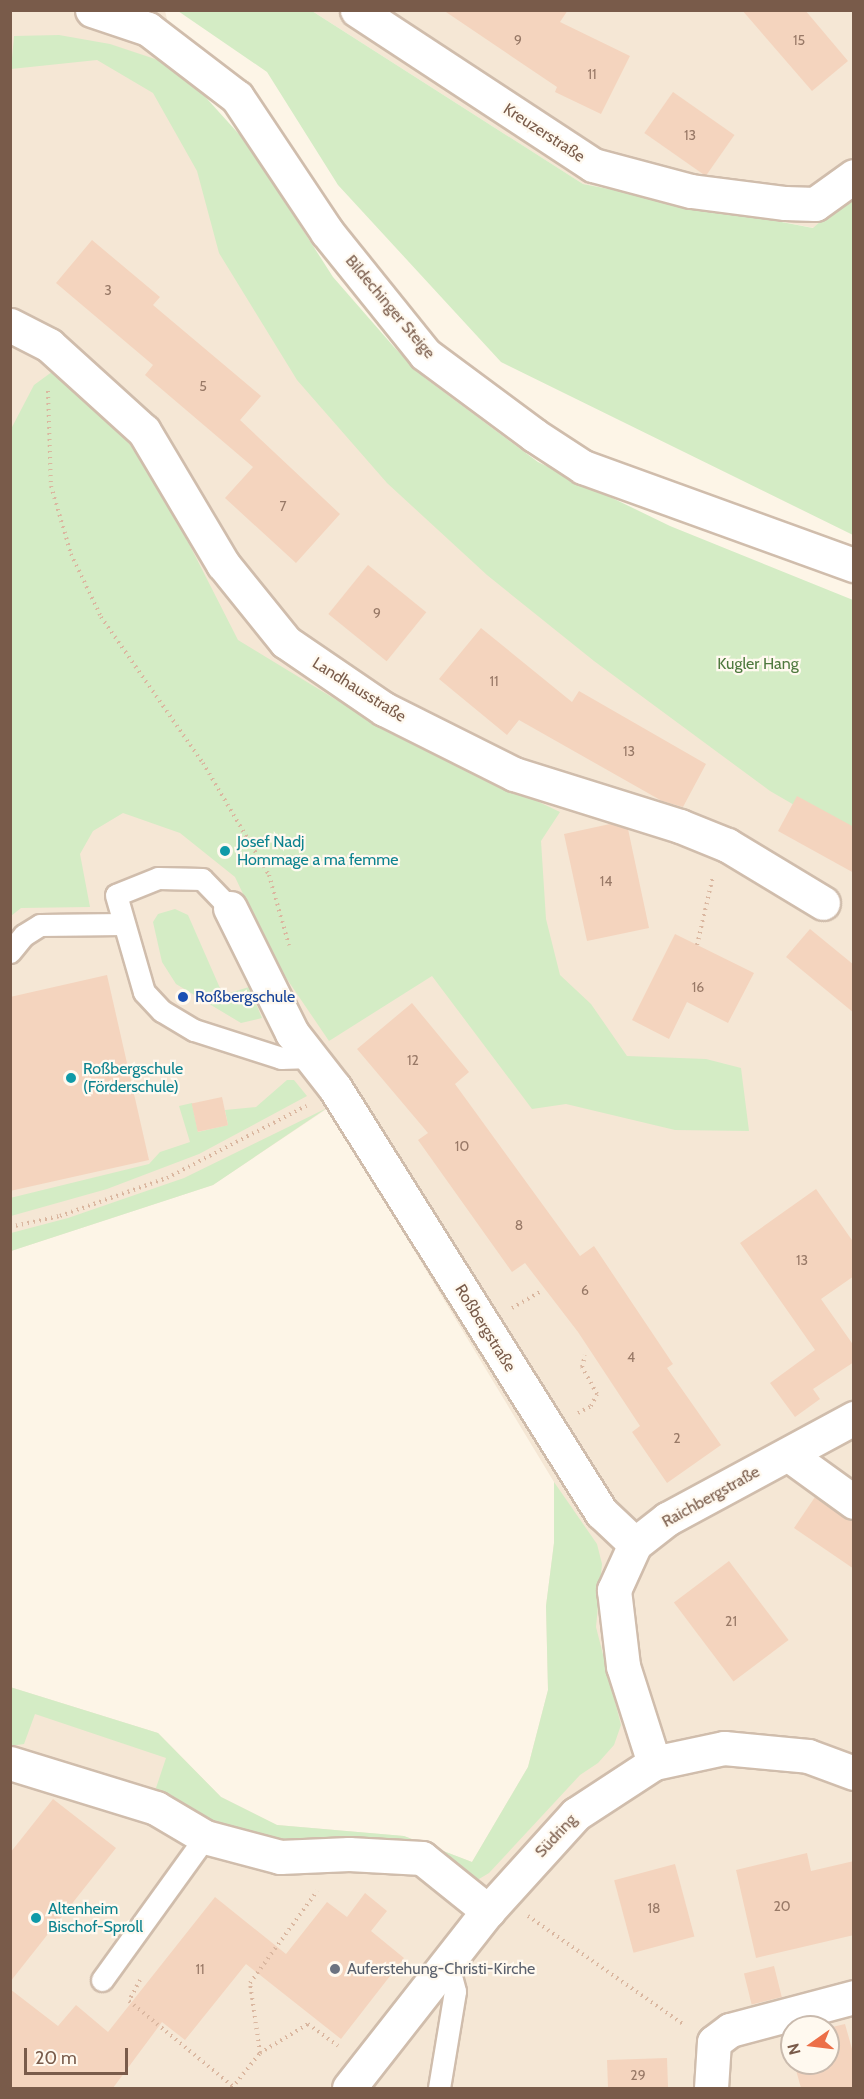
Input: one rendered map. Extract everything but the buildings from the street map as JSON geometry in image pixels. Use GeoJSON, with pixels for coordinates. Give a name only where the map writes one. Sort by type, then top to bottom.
{"type":"FeatureCollection","features":[{"type":"Feature","properties":{"kind":"street","name":"Bildechinger Steige"},"geometry":{"type":"LineString","coordinates":[[92,10],[148,29],[237,97],[327,232],[426,354],[534,435],[584,467],[854,565]]}},
{"type":"Feature","properties":{"kind":"street","name":"Kreuzerstraße"},"geometry":{"type":"LineString","coordinates":[[357,10],[593,165],[691,191],[795,204],[815,204],[854,176]]}},
{"type":"Feature","properties":{"kind":"street","name":"Landhausstraße"},"geometry":{"type":"LineString","coordinates":[[10,325],[49,345],[144,431],[223,564],[286,642],[384,709],[514,774],[680,826],[727,845],[823,903]]}},
{"type":"Feature","properties":{"kind":"street","name":"Roßbergstraße"},"geometry":{"type":"LineString","coordinates":[[230,908],[292,1033],[335,1089],[601,1512],[635,1544]]}},
{"type":"Feature","properties":{"kind":"street","name":"Raichbergstraße"},"geometry":{"type":"LineString","coordinates":[[635,1544],[667,1519],[854,1418]]}},
{"type":"Feature","properties":{"kind":"street"},"geometry":{"type":"LineString","coordinates":[[789,1455],[854,1502]]}},
{"type":"Feature","properties":{"kind":"street"},"geometry":{"type":"LineString","coordinates":[[635,1544],[614,1590],[623,1666],[654,1763]]}},
{"type":"Feature","properties":{"kind":"street","name":"Südring"},"geometry":{"type":"LineString","coordinates":[[357,2078],[495,1904],[576,1814],[654,1763],[724,1748],[808,1756],[854,1773]]}},
{"type":"Feature","properties":{"kind":"street"},"geometry":{"type":"LineString","coordinates":[[10,1763],[156,1808],[205,1837],[280,1857],[422,1858],[495,1904]]}},
{"type":"Feature","properties":{"kind":"street"},"geometry":{"type":"LineString","coordinates":[[711,2088],[714,2042],[730,2030],[854,1997]]}},
{"type":"Feature","properties":{"kind":"lane"},"geometry":{"type":"LineString","coordinates":[[230,908],[202,879],[158,878],[116,895],[144,992],[162,1011],[194,1030],[281,1058],[311,1057]]}},
{"type":"Feature","properties":{"kind":"lane"},"geometry":{"type":"LineString","coordinates":[[10,952],[24,935],[40,925],[123,924]]}},
{"type":"Feature","properties":{"kind":"lane"},"geometry":{"type":"LineString","coordinates":[[102,1980],[205,1837]]}},
{"type":"Feature","properties":{"kind":"lane"},"geometry":{"type":"LineString","coordinates":[[439,2088],[455,1991],[447,1962]]}},
{"type":"Feature","properties":{"kind":"path"},"geometry":{"type":"LineString","coordinates":[[49,345],[51,486],[71,554],[101,617],[203,763],[269,875],[291,950]]}},
{"type":"Feature","properties":{"kind":"path"},"geometry":{"type":"LineString","coordinates":[[697,945],[714,873],[727,845]]}},
{"type":"Feature","properties":{"kind":"path"},"geometry":{"type":"LineString","coordinates":[[10,1227],[60,1216],[167,1178],[275,1124],[335,1089]]}},
{"type":"Feature","properties":{"kind":"path"},"geometry":{"type":"LineString","coordinates":[[549,1430],[596,1400],[596,1386],[582,1367],[585,1355]]}},
{"type":"Feature","properties":{"kind":"path"},"geometry":{"type":"LineString","coordinates":[[260,2054],[250,1983],[319,1888],[330,1856]]}},
{"type":"Feature","properties":{"kind":"path"},"geometry":{"type":"LineString","coordinates":[[495,1904],[676,2020]]}},
{"type":"Feature","properties":{"kind":"path"},"geometry":{"type":"LineString","coordinates":[[127,1944],[145,1963],[129,2001],[234,2088],[260,2054],[308,2024],[357,2078]]}},
{"type":"Feature","properties":{"kind":"shaded area"},"geometry":{"type":"Polygon","coordinates":[[[11,11],[165,11],[182,80],[247,224],[853,776],[853,2088],[11,2088],[10,1687],[158,1733],[221,1797],[277,1825],[404,1836],[472,1862],[528,1767],[548,1690],[546,1606],[554,1543],[554,1482],[328,1108],[213,1185],[11,1251],[11,11]]]}},
{"type":"Feature","properties":{"kind":"shaded area"},"geometry":{"type":"Polygon","coordinates":[[[312,11],[853,11],[853,193],[814,228],[583,184],[312,11]]]}},
{"type":"Feature","properties":{"kind":"green space"},"geometry":{"type":"Polygon","coordinates":[[[178,11],[312,11],[583,184],[813,228],[853,193],[853,535],[501,362],[338,185],[267,72],[178,11]]]}},
{"type":"Feature","properties":{"kind":"green space","name":"Kugler Hang"},"geometry":{"type":"Polygon","coordinates":[[[59,35],[110,44],[158,60],[190,80],[247,143],[333,277],[394,347],[425,378],[538,462],[670,526],[853,600],[853,839],[770,791],[594,661],[487,575],[387,483],[297,380],[219,253],[197,171],[153,93],[97,60],[11,69],[14,36],[59,35]]]}},
{"type":"Feature","properties":{"kind":"green space"},"geometry":{"type":"Polygon","coordinates":[[[60,366],[89,392],[155,477],[238,640],[376,724],[560,812],[541,841],[546,919],[560,975],[591,1004],[627,1056],[706,1059],[741,1068],[749,1131],[675,1130],[566,1104],[532,1109],[432,976],[329,1041],[276,963],[235,877],[180,833],[123,813],[93,831],[80,854],[90,907],[21,908],[11,916],[11,429],[34,385],[60,366]]]}},
{"type":"Feature","properties":{"kind":"green space"},"geometry":{"type":"Polygon","coordinates":[[[175,909],[188,915],[223,995],[249,987],[262,1018],[241,1023],[176,984],[162,962],[153,922],[158,914],[175,909]]]}},
{"type":"Feature","properties":{"kind":"green space"},"geometry":{"type":"Polygon","coordinates":[[[287,1080],[294,1080],[307,1096],[199,1154],[107,1189],[11,1216],[10,1198],[149,1164],[160,1152],[190,1142],[179,1106],[192,1103],[198,1132],[228,1125],[225,1110],[256,1107],[287,1080]]]}},
{"type":"Feature","properties":{"kind":"green space"},"geometry":{"type":"Polygon","coordinates":[[[327,1108],[213,1185],[11,1251],[11,1233],[68,1218],[184,1178],[327,1108]]]}},
{"type":"Feature","properties":{"kind":"green space"},"geometry":{"type":"Polygon","coordinates":[[[554,1482],[597,1544],[602,1564],[596,1627],[621,1725],[614,1745],[598,1763],[580,1775],[489,1873],[479,1879],[310,1848],[222,1826],[160,1794],[156,1788],[166,1758],[35,1714],[24,1744],[11,1746],[10,1687],[158,1733],[221,1797],[277,1825],[404,1836],[472,1862],[528,1767],[548,1690],[546,1606],[554,1543],[554,1482]]]}},
{"type":"Feature","properties":{"kind":"place","name":"Josef Nadj Hommage a ma femme"},"geometry":{"type":"Point","coordinates":[225,851]}},
{"type":"Feature","properties":{"kind":"place","name":"Roßbergschule"},"geometry":{"type":"Point","coordinates":[183,997]}},
{"type":"Feature","properties":{"kind":"place","name":"Roßbergschule (Förderschule)"},"geometry":{"type":"Point","coordinates":[71,1078]}},
{"type":"Feature","properties":{"kind":"place","name":"Altenheim Bischof-Sproll"},"geometry":{"type":"Point","coordinates":[36,1918]}},
{"type":"Feature","properties":{"kind":"place","name":"Auferstehung-Christi-Kirche"},"geometry":{"type":"Point","coordinates":[335,1969]}}]}
